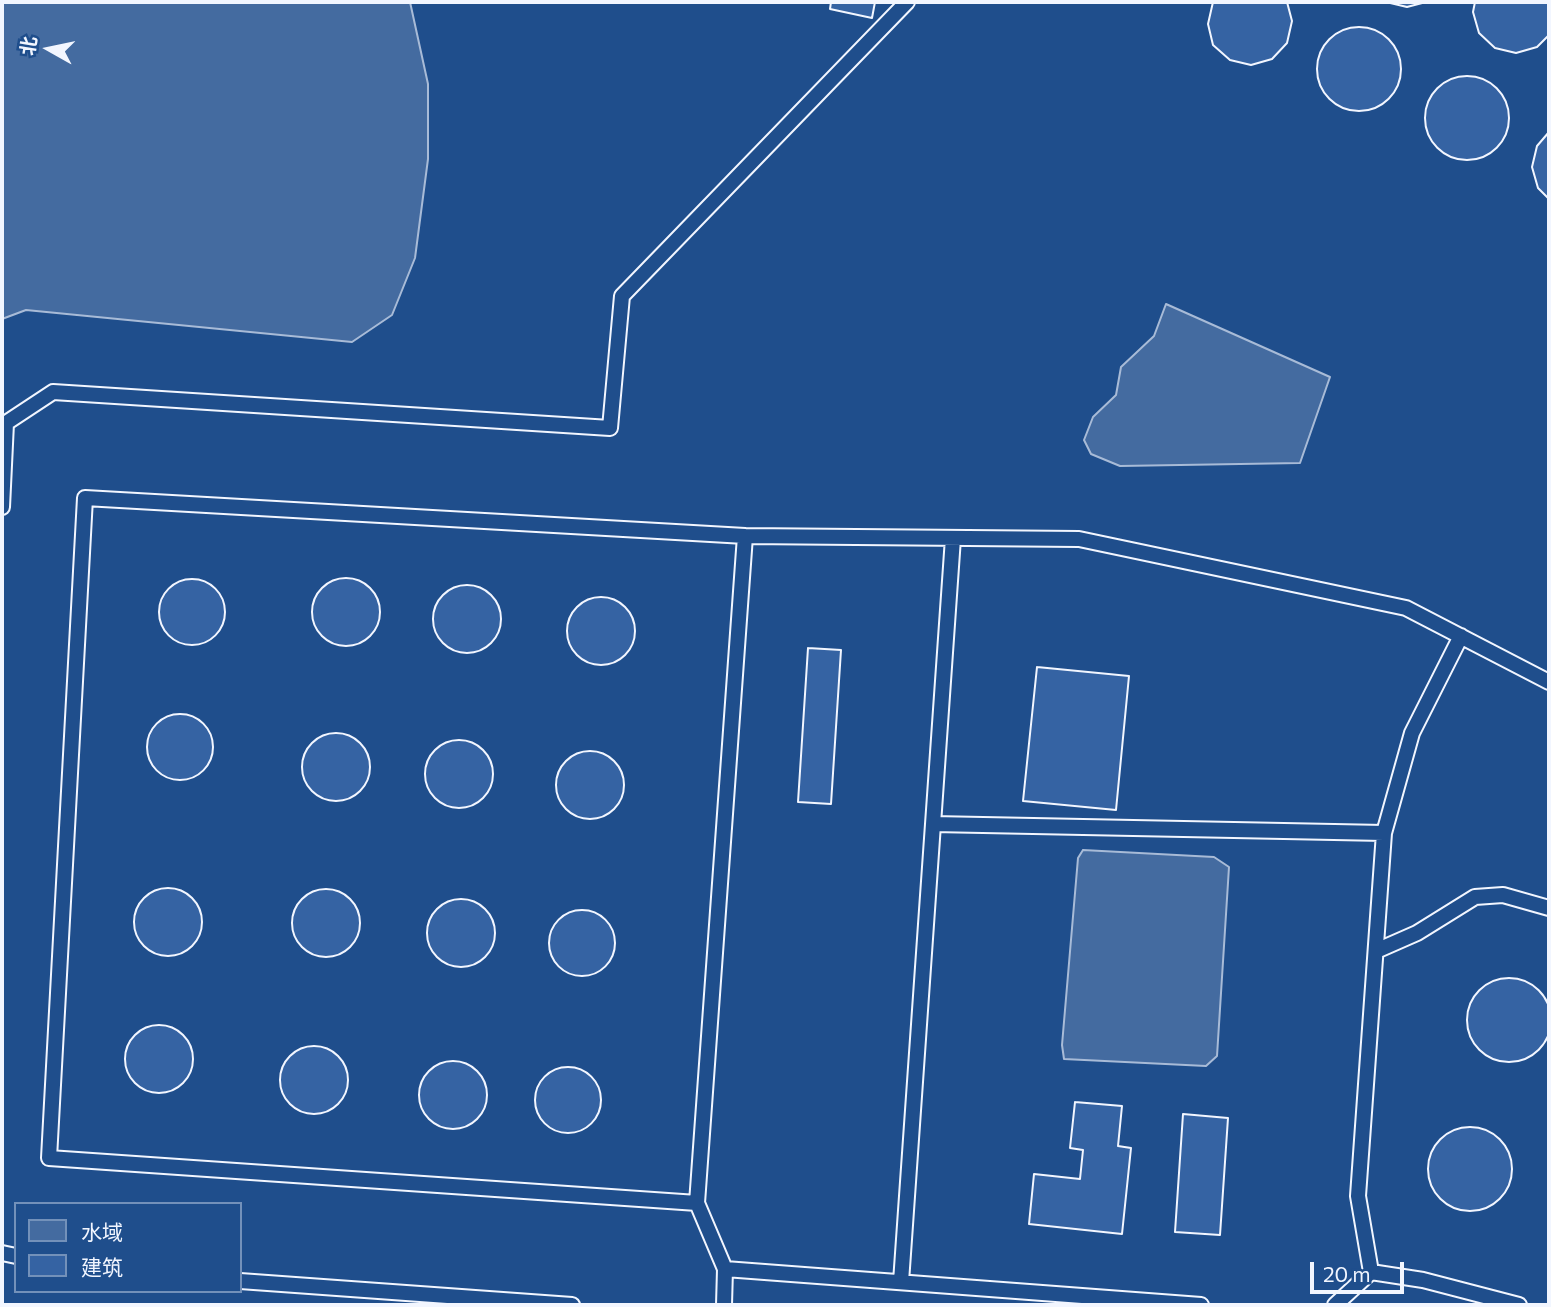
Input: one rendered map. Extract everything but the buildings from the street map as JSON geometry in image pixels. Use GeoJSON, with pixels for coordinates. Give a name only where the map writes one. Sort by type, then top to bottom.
{"type":"FeatureCollection","features":[{"type":"Feature","properties":{"kind":"lane"},"geometry":{"type":"LineString","coordinates":[[2,507],[6,422],[53,391],[610,428],[622,296],[907,2]]}},
{"type":"Feature","properties":{"kind":"lane"},"geometry":{"type":"LineString","coordinates":[[698,1203],[49,1158],[85,498],[745,536],[1079,539],[1406,608],[1549,682]]}},
{"type":"Feature","properties":{"kind":"lane"},"geometry":{"type":"LineString","coordinates":[[724,1305],[725,1269],[698,1203],[745,536]]}},
{"type":"Feature","properties":{"kind":"lane"},"geometry":{"type":"LineString","coordinates":[[901,1282],[953,538]]}},
{"type":"Feature","properties":{"kind":"lane"},"geometry":{"type":"LineString","coordinates":[[1371,1272],[1359,1196],[1384,833],[1412,733],[1461,636]]}},
{"type":"Feature","properties":{"kind":"lane"},"geometry":{"type":"LineString","coordinates":[[933,824],[1384,833]]}},
{"type":"Feature","properties":{"kind":"lane"},"geometry":{"type":"LineString","coordinates":[[1376,951],[1417,933],[1475,897],[1503,895],[1549,908]]}},
{"type":"Feature","properties":{"kind":"lane"},"geometry":{"type":"LineString","coordinates":[[725,1269],[901,1282],[1053,1300],[1201,1305]]}},
{"type":"Feature","properties":{"kind":"lane"},"geometry":{"type":"LineString","coordinates":[[1335,1305],[1371,1272]]}},
{"type":"Feature","properties":{"kind":"lane"},"geometry":{"type":"LineString","coordinates":[[1371,1272],[1423,1280],[1519,1305]]}},
{"type":"Feature","properties":{"kind":"lane"},"geometry":{"type":"LineString","coordinates":[[242,1281],[572,1305]]}},
{"type":"Feature","properties":{"kind":"water"},"geometry":{"type":"Polygon","coordinates":[[[2,2],[410,2],[428,84],[428,159],[415,258],[392,315],[352,342],[26,310],[2,319],[2,2]]]}},
{"type":"Feature","properties":{"kind":"water"},"geometry":{"type":"Polygon","coordinates":[[[1166,304],[1330,377],[1300,463],[1120,466],[1091,454],[1084,440],[1093,417],[1116,395],[1121,367],[1154,336],[1166,304]]]}},
{"type":"Feature","properties":{"kind":"water"},"geometry":{"type":"Polygon","coordinates":[[[1083,850],[1214,857],[1229,867],[1217,1056],[1206,1066],[1064,1059],[1062,1045],[1078,858],[1083,850]]]}}]}
